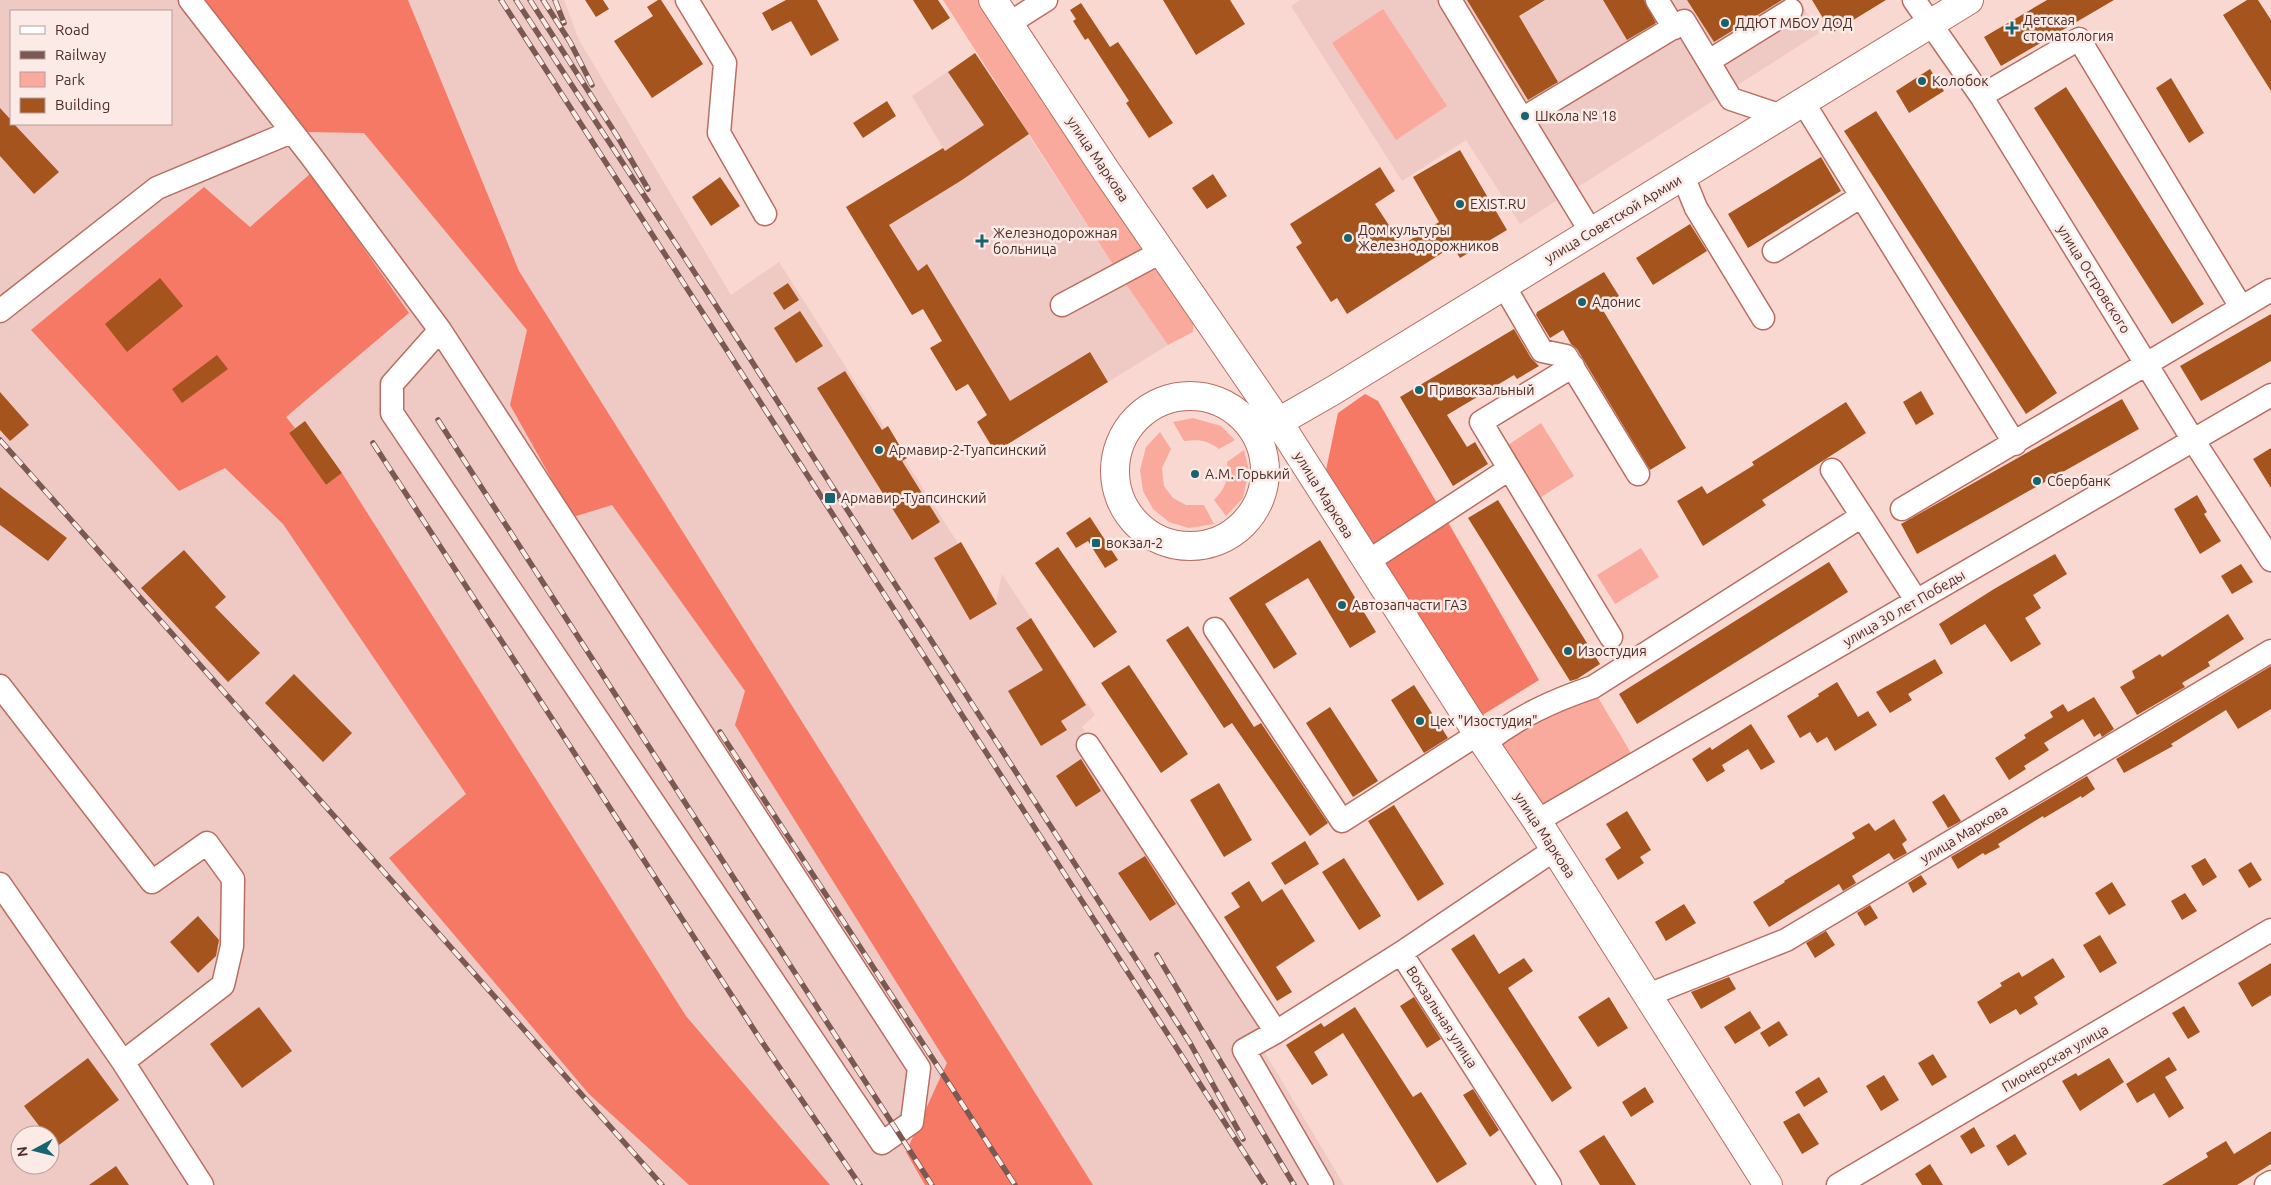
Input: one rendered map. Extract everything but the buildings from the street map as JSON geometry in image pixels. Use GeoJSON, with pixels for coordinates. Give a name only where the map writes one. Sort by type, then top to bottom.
{"type":"FeatureCollection","features":[{"type":"Feature","properties":{"kind":"main road","name":"улица Маркова"},"geometry":{"type":"LineString","coordinates":[[993,0],[1161,252],[1267,429],[1368,562],[1648,995],[1768,1185]]}},
{"type":"Feature","properties":{"kind":"main road","name":"улица Советской Армии"},"geometry":{"type":"LineString","coordinates":[[1267,429],[1504,286],[1969,0]]}},
{"type":"Feature","properties":{"kind":"main road"},"geometry":{"type":"LineString","coordinates":[[1177,397],[1210,398],[1229,406],[1245,419],[1267,429],[1264,457],[1266,480],[1260,502],[1247,521],[1230,536],[1208,545],[1184,547],[1161,541],[1141,528],[1126,510],[1117,488],[1115,464],[1121,441],[1129,428],[1134,421],[1152,406],[1177,397]]}},
{"type":"Feature","properties":{"kind":"street"},"geometry":{"type":"LineString","coordinates":[[190,0],[440,330],[919,1068],[912,1122],[882,1143],[392,413],[392,384],[440,330]]}},
{"type":"Feature","properties":{"kind":"street"},"geometry":{"type":"LineString","coordinates":[[688,0],[725,63],[719,134],[764,214]]}},
{"type":"Feature","properties":{"kind":"street"},"geometry":{"type":"LineString","coordinates":[[1008,24],[1046,0]]}},
{"type":"Feature","properties":{"kind":"street"},"geometry":{"type":"LineString","coordinates":[[1450,0],[1591,232]]}},
{"type":"Feature","properties":{"kind":"street"},"geometry":{"type":"LineString","coordinates":[[1657,0],[1709,61],[1732,99],[1793,109],[1860,197],[2015,444]]}},
{"type":"Feature","properties":{"kind":"street"},"geometry":{"type":"LineString","coordinates":[[1672,0],[1679,24]]}},
{"type":"Feature","properties":{"kind":"street","name":"улица Островского"},"geometry":{"type":"LineString","coordinates":[[1914,0],[1981,96],[2193,440],[2271,560]]}},
{"type":"Feature","properties":{"kind":"street"},"geometry":{"type":"LineString","coordinates":[[1709,61],[1790,10]]}},
{"type":"Feature","properties":{"kind":"street"},"geometry":{"type":"LineString","coordinates":[[1522,119],[1679,24]]}},
{"type":"Feature","properties":{"kind":"street"},"geometry":{"type":"LineString","coordinates":[[1981,96],[2079,39],[2241,307]]}},
{"type":"Feature","properties":{"kind":"street"},"geometry":{"type":"LineString","coordinates":[[0,311],[157,188],[291,132]]}},
{"type":"Feature","properties":{"kind":"street"},"geometry":{"type":"LineString","coordinates":[[1683,176],[1696,208],[1763,318]]}},
{"type":"Feature","properties":{"kind":"street"},"geometry":{"type":"LineString","coordinates":[[1774,251],[1860,197]]}},
{"type":"Feature","properties":{"kind":"street"},"geometry":{"type":"LineString","coordinates":[[1062,305],[1161,252]]}},
{"type":"Feature","properties":{"kind":"street"},"geometry":{"type":"LineString","coordinates":[[1504,286],[1542,351],[1566,356],[1638,474]]}},
{"type":"Feature","properties":{"kind":"street"},"geometry":{"type":"LineString","coordinates":[[1902,510],[2271,290]]}},
{"type":"Feature","properties":{"kind":"street"},"geometry":{"type":"LineString","coordinates":[[1573,366],[1481,422],[1611,637]]}},
{"type":"Feature","properties":{"kind":"street","name":"улица 30 лет Победы"},"geometry":{"type":"LineString","coordinates":[[1536,821],[2271,394]]}},
{"type":"Feature","properties":{"kind":"street"},"geometry":{"type":"LineString","coordinates":[[1368,562],[1509,469]]}},
{"type":"Feature","properties":{"kind":"street"},"geometry":{"type":"LineString","coordinates":[[1832,470],[1916,600]]}},
{"type":"Feature","properties":{"kind":"street"},"geometry":{"type":"LineString","coordinates":[[1215,629],[1342,821],[1481,738],[1564,696],[1593,687],[1862,516]]}},
{"type":"Feature","properties":{"kind":"street","name":"улица Маркова"},"geometry":{"type":"LineString","coordinates":[[1648,995],[1786,940],[2271,651]]}},
{"type":"Feature","properties":{"kind":"street"},"geometry":{"type":"LineString","coordinates":[[0,686],[152,882],[207,842],[233,879],[232,946],[223,985],[123,1062]]}},
{"type":"Feature","properties":{"kind":"street"},"geometry":{"type":"LineString","coordinates":[[1088,745],[1276,1032]]}},
{"type":"Feature","properties":{"kind":"street","name":"Вокзальная улица"},"geometry":{"type":"LineString","coordinates":[[1550,1185],[1401,953],[1554,850]]}},
{"type":"Feature","properties":{"kind":"street"},"geometry":{"type":"LineString","coordinates":[[0,884],[123,1062],[202,1185]]}},
{"type":"Feature","properties":{"kind":"street","name":"Пионерская улица"},"geometry":{"type":"LineString","coordinates":[[1838,1185],[2271,930]]}},
{"type":"Feature","properties":{"kind":"street"},"geometry":{"type":"LineString","coordinates":[[1322,1185],[1244,1050],[1276,1032],[1401,953]]}},
{"type":"Feature","properties":{"kind":"street"},"geometry":{"type":"LineString","coordinates":[[2266,1185],[2271,1182]]}},
{"type":"Feature","properties":{"kind":"shaded area"},"geometry":{"type":"Polygon","coordinates":[[[0,0],[564,0],[579,40],[731,295],[779,262],[996,603],[1002,574],[1095,715],[1082,727],[1276,1020],[1262,1048],[1344,1185],[0,1185],[0,0]]]}},
{"type":"Feature","properties":{"kind":"shaded area"},"geometry":{"type":"Polygon","coordinates":[[[204,0],[408,0],[519,271],[1093,1185],[925,1185],[906,1152],[947,1063],[735,725],[745,691],[612,505],[573,517],[510,405],[527,330],[364,133],[305,132],[204,0]]]}},
{"type":"Feature","properties":{"kind":"shaded area","name":"Школа № 18"},"geometry":{"type":"Polygon","coordinates":[[[1300,0],[1799,0],[1819,33],[1520,224],[1466,140],[1402,181],[1291,6],[1300,0]]]}},
{"type":"Feature","properties":{"kind":"shaded area","name":"Железнодорожная больница"},"geometry":{"type":"Polygon","coordinates":[[[975,53],[1119,274],[1168,345],[995,452],[977,422],[987,415],[968,384],[956,391],[930,348],[942,341],[923,309],[912,315],[846,207],[943,148],[912,96],[975,53]]]}},
{"type":"Feature","properties":{"kind":"shaded area"},"geometry":{"type":"Polygon","coordinates":[[[311,173],[409,313],[286,417],[295,428],[289,433],[326,485],[342,473],[686,1016],[830,1185],[689,1185],[589,1094],[389,858],[466,794],[283,524],[225,468],[179,491],[31,330],[204,187],[250,227],[311,173]]]}},
{"type":"Feature","properties":{"kind":"shaded area"},"geometry":{"type":"Polygon","coordinates":[[[1365,394],[1378,401],[1539,680],[1481,716],[1326,470],[1338,413],[1365,394]]]}},
{"type":"Feature","properties":{"kind":"green space"},"geometry":{"type":"Polygon","coordinates":[[[943,0],[980,0],[1194,319],[1193,332],[1168,345],[1119,274],[943,0]]]}},
{"type":"Feature","properties":{"kind":"green space"},"geometry":{"type":"Polygon","coordinates":[[[1383,9],[1447,106],[1396,140],[1332,43],[1383,9]]]}},
{"type":"Feature","properties":{"kind":"green space"},"geometry":{"type":"Polygon","coordinates":[[[1193,418],[1221,426],[1235,440],[1219,449],[1203,441],[1184,441],[1173,422],[1193,418]]]}},
{"type":"Feature","properties":{"kind":"green space"},"geometry":{"type":"Polygon","coordinates":[[[1541,423],[1574,476],[1538,499],[1505,447],[1541,423]]]}},
{"type":"Feature","properties":{"kind":"green space"},"geometry":{"type":"Polygon","coordinates":[[[1160,432],[1171,449],[1162,468],[1164,486],[1173,498],[1186,505],[1204,505],[1214,524],[1189,528],[1169,522],[1153,509],[1143,491],[1140,470],[1146,447],[1160,432]]]}},
{"type":"Feature","properties":{"kind":"green space"},"geometry":{"type":"Polygon","coordinates":[[[1244,450],[1249,470],[1243,498],[1226,516],[1214,500],[1226,482],[1228,473],[1227,462],[1244,450]]]}},
{"type":"Feature","properties":{"kind":"green space"},"geometry":{"type":"Polygon","coordinates":[[[1641,548],[1659,577],[1615,604],[1597,575],[1641,548]]]}},
{"type":"Feature","properties":{"kind":"green space"},"geometry":{"type":"Polygon","coordinates":[[[1596,694],[1631,753],[1549,804],[1532,803],[1499,746],[1508,730],[1596,694]]]}},
{"type":"Feature","properties":{"kind":"railway"},"geometry":{"type":"LineString","coordinates":[[501,0],[1265,1185]]}},
{"type":"Feature","properties":{"kind":"railway"},"geometry":{"type":"LineString","coordinates":[[516,0],[704,287],[1190,1043],[1243,1139]]}},
{"type":"Feature","properties":{"kind":"railway"},"geometry":{"type":"LineString","coordinates":[[530,0],[619,139],[648,189]]}},
{"type":"Feature","properties":{"kind":"railway"},"geometry":{"type":"LineString","coordinates":[[543,0],[570,42],[592,85]]}},
{"type":"Feature","properties":{"kind":"railway"},"geometry":{"type":"LineString","coordinates":[[555,0],[564,23]]}},
{"type":"Feature","properties":{"kind":"railway"},"geometry":{"type":"LineString","coordinates":[[438,420],[932,1185]]}},
{"type":"Feature","properties":{"kind":"railway"},"geometry":{"type":"LineString","coordinates":[[0,440],[662,1185]]}},
{"type":"Feature","properties":{"kind":"railway"},"geometry":{"type":"LineString","coordinates":[[373,443],[760,1039],[860,1185]]}},
{"type":"Feature","properties":{"kind":"railway"},"geometry":{"type":"LineString","coordinates":[[720,732],[1015,1185]]}},
{"type":"Feature","properties":{"kind":"railway"},"geometry":{"type":"LineString","coordinates":[[1157,955],[1294,1185]]}},
{"type":"Feature","properties":{"kind":"place","name":"ДДЮТ МБОУ ДОД"},"geometry":{"type":"Point","coordinates":[1725,23]}},
{"type":"Feature","properties":{"kind":"place","name":"Детская стоматология"},"geometry":{"type":"Point","coordinates":[2012,28]}},
{"type":"Feature","properties":{"kind":"place","name":"Колобок"},"geometry":{"type":"Point","coordinates":[1922,81]}},
{"type":"Feature","properties":{"kind":"place","name":"Школа № 18"},"geometry":{"type":"Point","coordinates":[1525,116]}},
{"type":"Feature","properties":{"kind":"place","name":"EXIST.RU"},"geometry":{"type":"Point","coordinates":[1460,204]}},
{"type":"Feature","properties":{"kind":"place","name":"Дом культуры Железнодорожников"},"geometry":{"type":"Point","coordinates":[1348,238]}},
{"type":"Feature","properties":{"kind":"place","name":"Железнодорожная больница"},"geometry":{"type":"Point","coordinates":[982,241]}},
{"type":"Feature","properties":{"kind":"place","name":"Адонис"},"geometry":{"type":"Point","coordinates":[1582,302]}},
{"type":"Feature","properties":{"kind":"place","name":"Привокзальный"},"geometry":{"type":"Point","coordinates":[1419,390]}},
{"type":"Feature","properties":{"kind":"place","name":"Армавир-2-Туапсинский"},"geometry":{"type":"Point","coordinates":[879,450]}},
{"type":"Feature","properties":{"kind":"place","name":"А.М. Горький"},"geometry":{"type":"Point","coordinates":[1195,474]}},
{"type":"Feature","properties":{"kind":"place","name":"Сбербанк"},"geometry":{"type":"Point","coordinates":[2037,481]}},
{"type":"Feature","properties":{"kind":"place","name":"Армавир-Туапсинский"},"geometry":{"type":"Point","coordinates":[830,498]}},
{"type":"Feature","properties":{"kind":"place","name":"вокзал-2"},"geometry":{"type":"Point","coordinates":[1096,543]}},
{"type":"Feature","properties":{"kind":"place","name":"Автозапчасти ГАЗ"},"geometry":{"type":"Point","coordinates":[1342,605]}},
{"type":"Feature","properties":{"kind":"place","name":"Изостудия"},"geometry":{"type":"Point","coordinates":[1568,651]}},
{"type":"Feature","properties":{"kind":"place","name":"Цех \"Изостудия\""},"geometry":{"type":"Point","coordinates":[1420,721]}}]}
